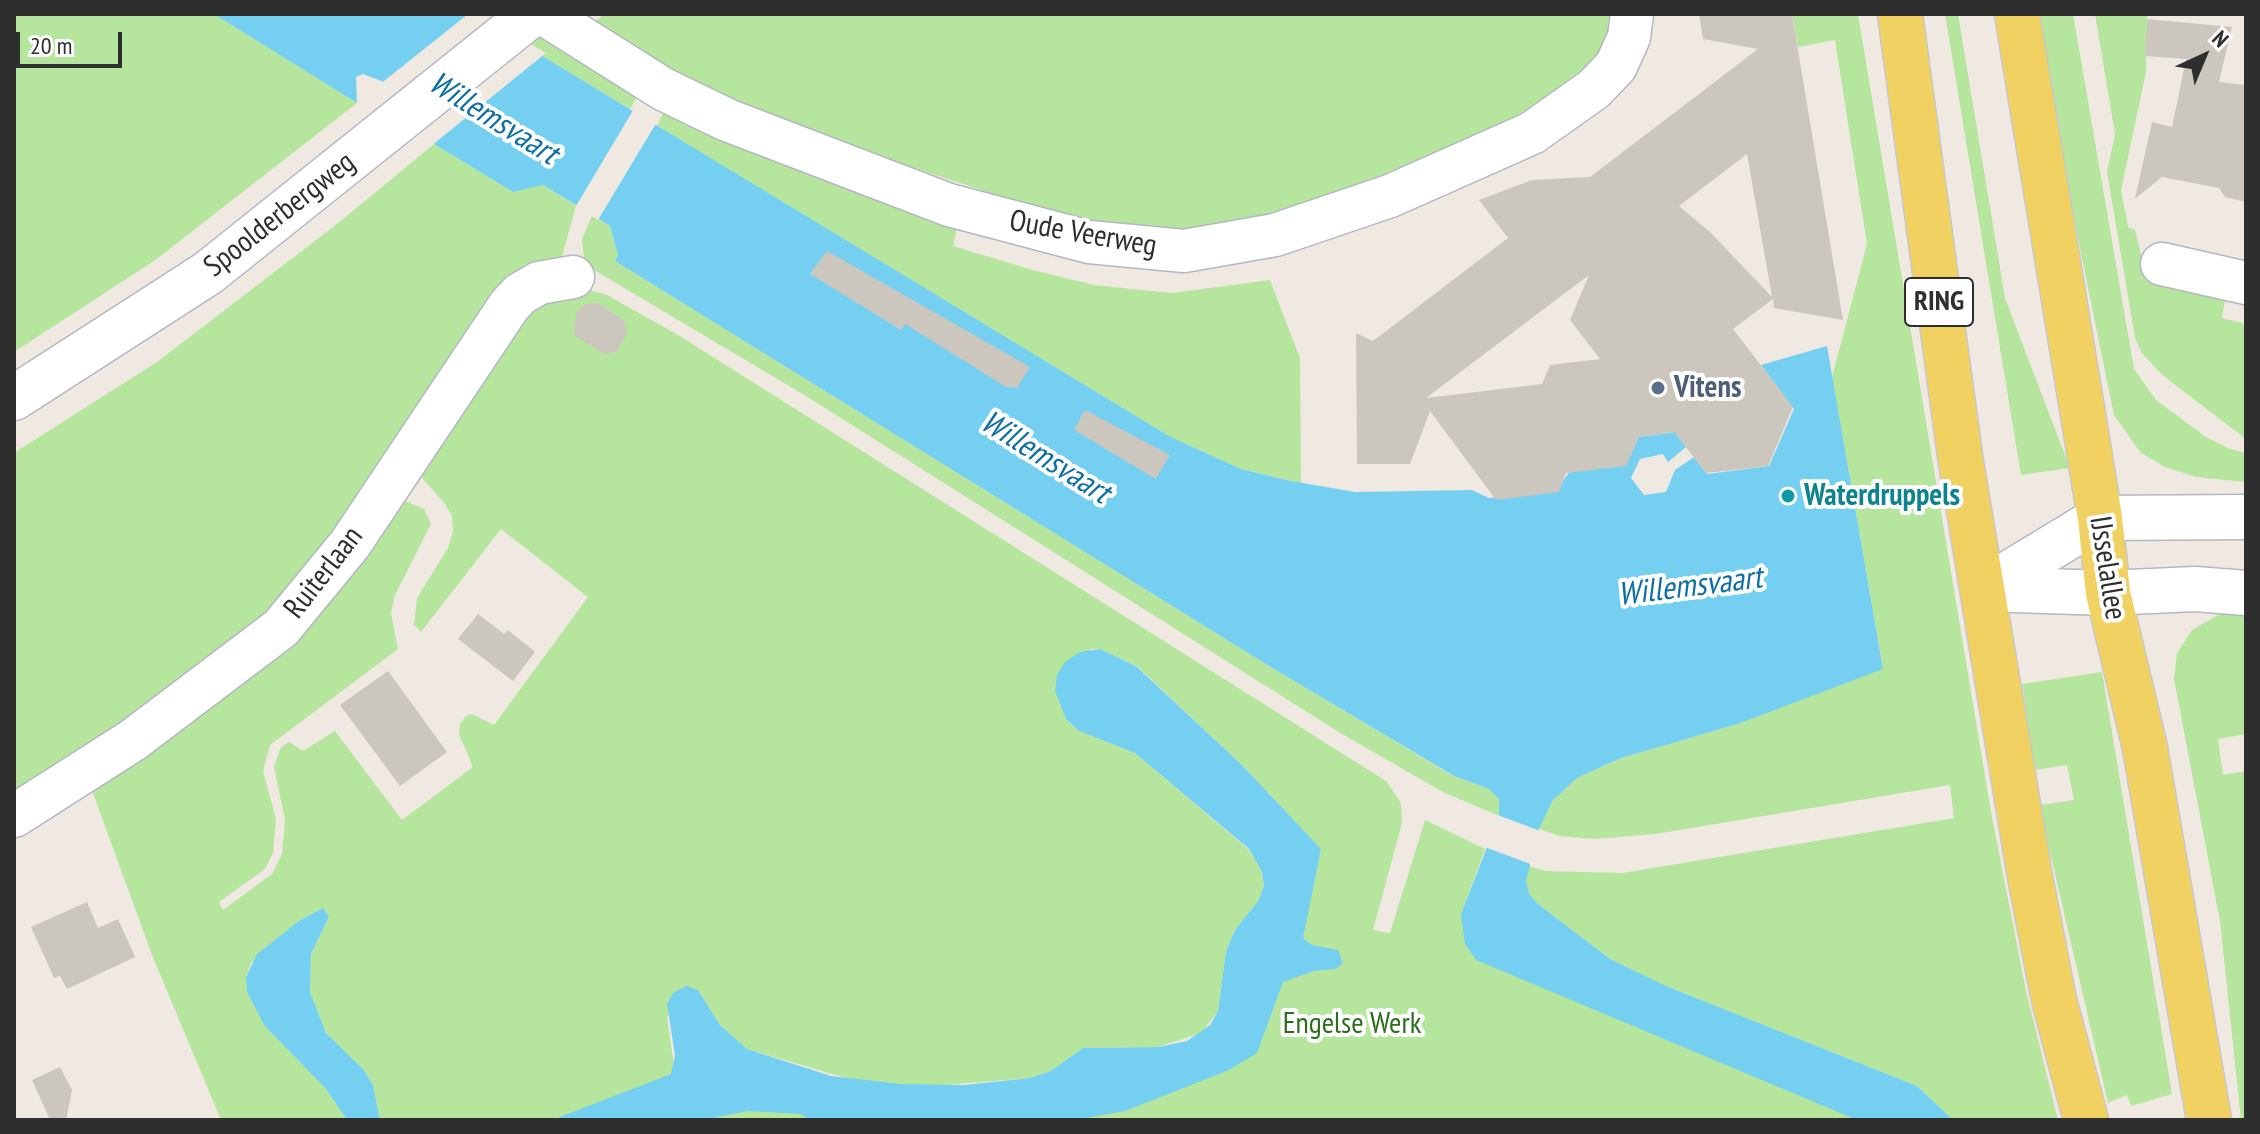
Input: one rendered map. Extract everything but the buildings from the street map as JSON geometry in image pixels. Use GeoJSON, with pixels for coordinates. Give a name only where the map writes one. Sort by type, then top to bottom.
{"type":"FeatureCollection","features":[{"type":"Feature","properties":{"kind":"main road","name":"Spoolderbergweg"},"geometry":{"type":"LineString","coordinates":[[14,398],[208,273],[532,14]]}},
{"type":"Feature","properties":{"kind":"main road","name":"RING"},"geometry":{"type":"LineString","coordinates":[[1900,14],[1960,456],[2030,877],[2054,1000],[2086,1120]]}},
{"type":"Feature","properties":{"kind":"main road","name":"IJsselallee"},"geometry":{"type":"LineString","coordinates":[[2017,14],[2100,518],[2108,593],[2145,748],[2209,1120]]}},
{"type":"Feature","properties":{"kind":"main road"},"geometry":{"type":"LineString","coordinates":[[1983,589],[2100,518],[2246,517]]}},
{"type":"Feature","properties":{"kind":"main road"},"geometry":{"type":"LineString","coordinates":[[1983,589],[2108,593],[2195,589],[2246,593]]}},
{"type":"Feature","properties":{"kind":"street","name":"Oude Veerweg"},"geometry":{"type":"LineString","coordinates":[[544,14],[663,89],[727,120],[949,205],[1089,242],[1184,251],[1275,235],[1390,196],[1532,133],[1594,89],[1616,66],[1629,37],[1632,14]]}},
{"type":"Feature","properties":{"kind":"street"},"geometry":{"type":"LineString","coordinates":[[2162,264],[2246,283]]}},
{"type":"Feature","properties":{"kind":"street","name":"Ruiterlaan"},"geometry":{"type":"LineString","coordinates":[[14,816],[133,740],[281,628],[350,544],[509,306],[520,294],[539,283],[573,277]]}},
{"type":"Feature","properties":{"kind":"green space"},"geometry":{"type":"Polygon","coordinates":[[[14,14],[214,14],[357,103],[154,261],[14,352],[14,14]]]}},
{"type":"Feature","properties":{"kind":"green space"},"geometry":{"type":"Polygon","coordinates":[[[504,14],[638,95],[630,109],[491,26],[504,14]]]}},
{"type":"Feature","properties":{"kind":"green space"},"geometry":{"type":"Polygon","coordinates":[[[604,14],[1616,14],[1610,44],[1560,94],[1468,147],[1250,223],[1152,234],[1063,217],[727,106],[593,23],[604,14]]]}},
{"type":"Feature","properties":{"kind":"green space"},"geometry":{"type":"Polygon","coordinates":[[[1792,14],[1858,14],[1991,812],[2026,991],[2058,1120],[1953,1120],[1917,1086],[1666,986],[1610,959],[1538,904],[1529,894],[1525,881],[1528,866],[1546,871],[1623,873],[1954,818],[1950,785],[1655,834],[1595,839],[1559,836],[1539,829],[1553,800],[1577,778],[1621,758],[1738,724],[1883,668],[1832,377],[1867,244],[1835,40],[1798,47],[1792,14]]]}},
{"type":"Feature","properties":{"kind":"green space"},"geometry":{"type":"Polygon","coordinates":[[[1945,14],[1958,14],[2005,298],[2070,468],[2021,475],[1945,14]]]}},
{"type":"Feature","properties":{"kind":"green space"},"geometry":{"type":"Polygon","coordinates":[[[2032,14],[2073,14],[2134,369],[2156,400],[2206,437],[2246,453],[2246,482],[2196,477],[2165,467],[2141,453],[2114,415],[2032,14]]]}},
{"type":"Feature","properties":{"kind":"green space"},"geometry":{"type":"Polygon","coordinates":[[[2095,14],[2147,14],[2146,72],[2121,190],[2128,227],[2135,230],[2146,275],[2226,294],[2222,318],[2246,324],[2246,439],[2161,374],[2142,353],[2135,338],[2107,172],[2115,134],[2095,14]]]}},
{"type":"Feature","properties":{"kind":"green space"},"geometry":{"type":"Polygon","coordinates":[[[664,111],[958,222],[953,246],[1029,269],[1094,285],[1172,293],[1270,280],[1300,358],[1301,483],[1241,469],[1169,436],[657,126],[664,111]]]}},
{"type":"Feature","properties":{"kind":"green space"},"geometry":{"type":"Polygon","coordinates":[[[434,144],[513,192],[543,185],[576,206],[561,260],[277,605],[204,668],[14,795],[14,453],[157,362],[337,224],[434,144]]]}},
{"type":"Feature","properties":{"kind":"green space"},"geometry":{"type":"Polygon","coordinates":[[[592,216],[610,226],[618,257],[615,261],[1274,669],[1453,776],[1489,789],[1499,799],[1499,816],[1443,792],[1342,734],[806,396],[589,267],[584,258],[582,239],[592,216]]]}},
{"type":"Feature","properties":{"kind":"green space","name":"Engelse Werk"},"geometry":{"type":"Polygon","coordinates":[[[587,289],[607,295],[678,335],[1386,781],[1401,803],[1402,823],[1373,930],[1390,933],[1425,820],[1485,849],[1461,914],[1916,1120],[609,1120],[716,1086],[865,1106],[1199,1063],[1306,916],[1321,849],[1241,764],[1137,666],[1100,649],[1090,649],[1066,719],[1079,731],[1135,753],[1249,850],[1262,872],[1264,886],[1258,901],[1235,930],[1226,951],[1218,1011],[1201,1033],[1158,1047],[1083,1048],[1051,1071],[1030,1078],[933,1086],[856,1081],[747,1049],[720,1025],[698,990],[667,1017],[674,1067],[672,1074],[662,1080],[552,1120],[380,1120],[373,1085],[363,1069],[326,1033],[310,992],[311,954],[329,917],[323,908],[299,921],[251,963],[246,977],[247,992],[264,1025],[326,1089],[347,1120],[221,1120],[152,955],[90,785],[401,499],[424,509],[431,524],[395,595],[391,613],[398,649],[270,745],[263,771],[276,819],[273,853],[265,869],[219,902],[223,910],[272,874],[282,854],[285,820],[274,767],[281,747],[289,742],[303,751],[335,731],[402,820],[473,767],[459,734],[460,724],[472,714],[494,725],[588,597],[501,529],[421,632],[414,625],[417,598],[448,548],[453,532],[452,516],[445,504],[417,472],[526,309],[587,289]]]}},
{"type":"Feature","properties":{"kind":"green space"},"geometry":{"type":"Polygon","coordinates":[[[2246,612],[2246,734],[2218,739],[2223,775],[2246,771],[2246,1120],[2241,1120],[2220,921],[2174,679],[2177,653],[2192,630],[2218,615],[2246,612]]]}},
{"type":"Feature","properties":{"kind":"green space"},"geometry":{"type":"Polygon","coordinates":[[[2102,672],[2172,1094],[2131,1106],[2127,1095],[2108,1103],[2046,835],[2041,805],[2074,800],[2067,765],[2035,770],[2022,684],[2102,672]]]}},
{"type":"Feature","properties":{"kind":"water","name":"Willemsvaart"},"geometry":{"type":"Polygon","coordinates":[[[214,14],[473,14],[1169,436],[1241,469],[1291,481],[1355,492],[1472,490],[1489,498],[1559,487],[1572,468],[1639,437],[1675,432],[1686,447],[1668,462],[1663,454],[1640,459],[1631,478],[1644,495],[1666,492],[1675,470],[1694,457],[1707,474],[1769,466],[1794,409],[1761,365],[1827,346],[1883,669],[1738,724],[1621,758],[1577,778],[1553,800],[1539,829],[1526,881],[1529,894],[1538,904],[1610,959],[1666,986],[1917,1086],[1953,1120],[1857,1120],[1476,960],[1465,944],[1461,914],[1499,816],[1499,799],[1489,789],[1454,776],[1274,669],[615,261],[618,256],[610,226],[543,185],[513,192],[434,144],[398,91],[384,82],[363,74],[356,77],[357,103],[214,14]]]}},
{"type":"Feature","properties":{"kind":"water"},"geometry":{"type":"Polygon","coordinates":[[[1100,649],[1136,666],[1241,764],[1321,849],[1303,938],[1312,945],[1338,950],[1343,963],[1336,969],[1314,971],[1283,982],[1257,1053],[1229,1070],[1125,1111],[1080,1119],[811,1120],[800,1114],[748,1111],[703,1120],[552,1120],[671,1074],[675,1055],[667,1004],[673,993],[686,986],[698,990],[720,1025],[747,1049],[831,1076],[901,1084],[964,1085],[1030,1078],[1051,1071],[1083,1048],[1158,1047],[1187,1041],[1210,1025],[1218,1011],[1226,951],[1235,930],[1258,901],[1264,886],[1262,872],[1249,849],[1135,753],[1079,731],[1066,719],[1055,691],[1057,675],[1065,662],[1080,652],[1100,649]]]}},
{"type":"Feature","properties":{"kind":"water"},"geometry":{"type":"Polygon","coordinates":[[[323,908],[329,917],[311,954],[310,992],[326,1033],[363,1069],[373,1085],[380,1120],[347,1120],[326,1089],[264,1025],[247,992],[246,977],[257,954],[299,921],[323,908]]]}},
{"type":"Feature","properties":{"kind":"pier"},"geometry":{"type":"Polygon","coordinates":[[[468,14],[481,14],[546,53],[431,146],[423,130],[395,94],[379,85],[468,14]]]}},
{"type":"Feature","properties":{"kind":"pier"},"geometry":{"type":"Polygon","coordinates":[[[635,107],[657,122],[598,220],[576,206],[635,107]]]}},
{"type":"Feature","properties":{"kind":"pier"},"geometry":{"type":"Polygon","coordinates":[[[1495,814],[1543,832],[1533,865],[1482,846],[1495,814]]]}},
{"type":"Feature","properties":{"kind":"place","name":"Vitens"},"geometry":{"type":"Point","coordinates":[1658,388]}},
{"type":"Feature","properties":{"kind":"place","name":"Waterdruppels"},"geometry":{"type":"Point","coordinates":[1788,496]}}]}
